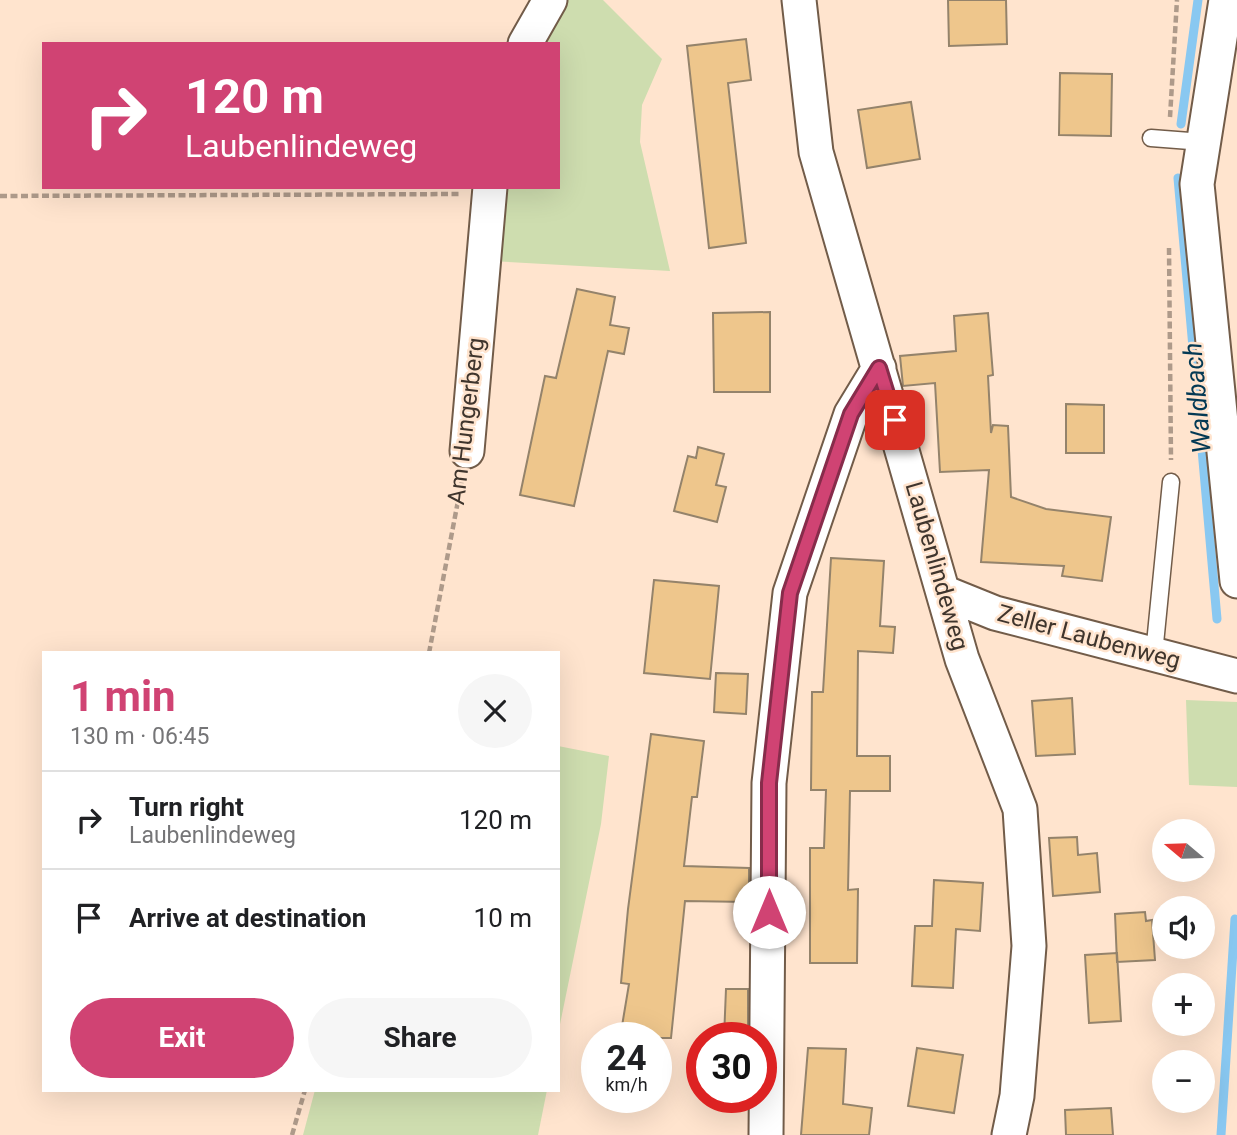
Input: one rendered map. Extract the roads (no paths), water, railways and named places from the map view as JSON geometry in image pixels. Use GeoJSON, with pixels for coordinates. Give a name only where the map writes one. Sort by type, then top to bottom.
{"type":"FeatureCollection","features":[{"type":"Feature","properties":{"kind":"street"},"geometry":{"type":"LineString","coordinates":[[526,42],[550,0]]}},
{"type":"Feature","properties":{"kind":"street","name":"Laubenlindeweg"},"geometry":{"type":"LineString","coordinates":[[799,0],[816,152],[962,659],[1020,809],[1029,946],[1017,1096],[1009,1135]]}},
{"type":"Feature","properties":{"kind":"street"},"geometry":{"type":"LineString","coordinates":[[1226,0],[1197,184],[1237,581]]}},
{"type":"Feature","properties":{"kind":"street","name":"Am Hungerberg"},"geometry":{"type":"LineString","coordinates":[[467,451],[490,190]]}},
{"type":"Feature","properties":{"kind":"street"},"geometry":{"type":"LineString","coordinates":[[766,1135],[769,783],[790,593],[851,414],[879,368]]}},
{"type":"Feature","properties":{"kind":"street","name":"Zeller Laubenweg"},"geometry":{"type":"LineString","coordinates":[[943,592],[995,613],[1237,676]]}},
{"type":"Feature","properties":{"kind":"lane"},"geometry":{"type":"LineString","coordinates":[[1151,138],[1203,142]]}},
{"type":"Feature","properties":{"kind":"lane"},"geometry":{"type":"LineString","coordinates":[[1154,654],[1171,482]]}},
{"type":"Feature","properties":{"kind":"waterway"},"geometry":{"type":"LineString","coordinates":[[1181,124],[1198,0]]}},
{"type":"Feature","properties":{"kind":"waterway","name":"Waldbach"},"geometry":{"type":"LineString","coordinates":[[1178,178],[1217,619]]}},
{"type":"Feature","properties":{"kind":"waterway","name":"Waldbach"},"geometry":{"type":"LineString","coordinates":[[1221,1135],[1235,919]]}}]}
